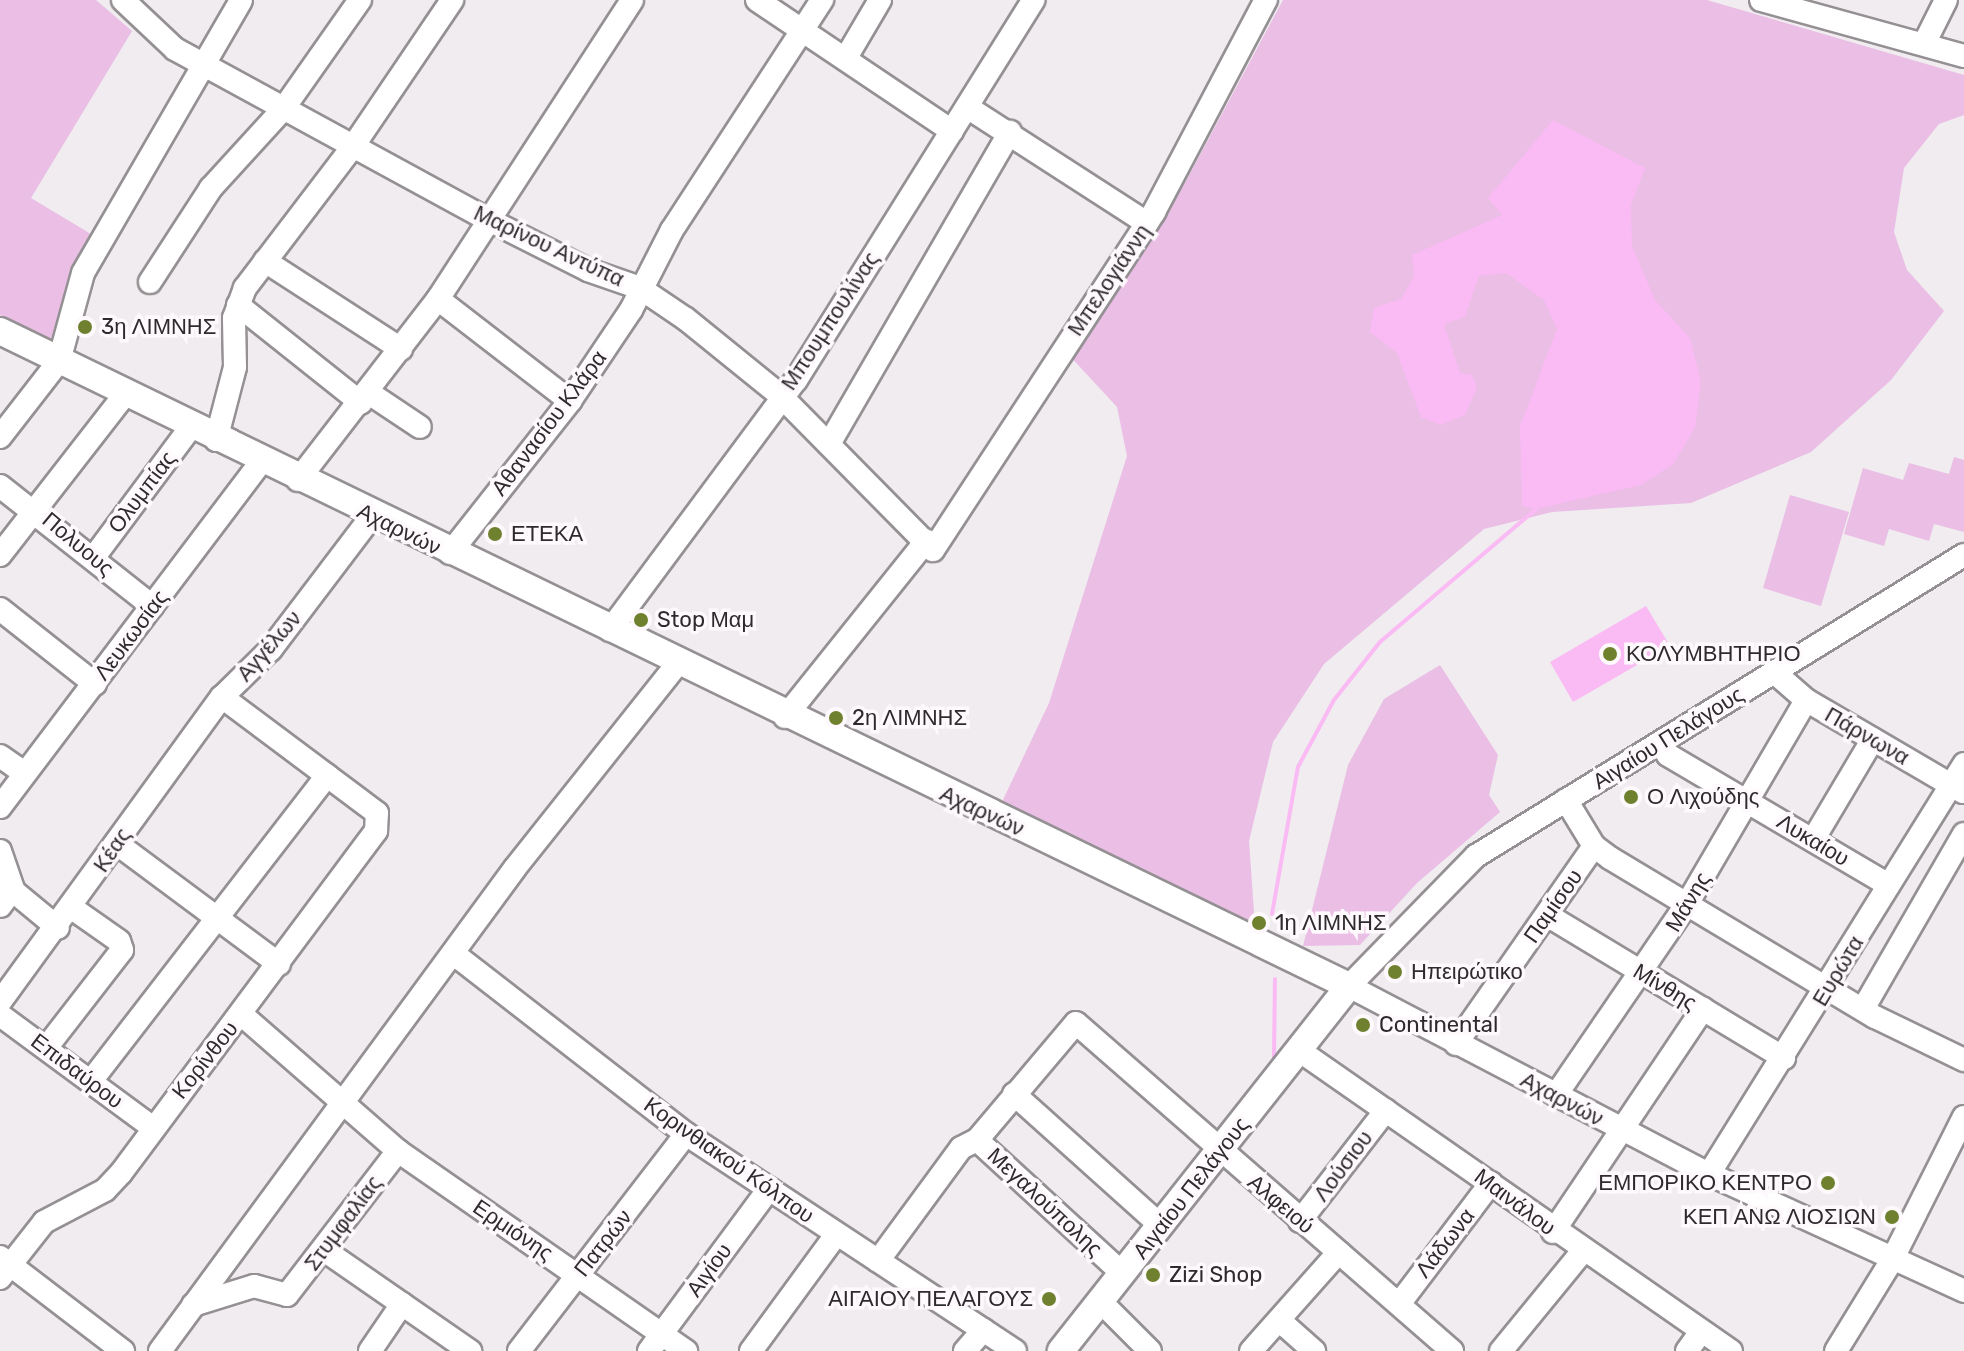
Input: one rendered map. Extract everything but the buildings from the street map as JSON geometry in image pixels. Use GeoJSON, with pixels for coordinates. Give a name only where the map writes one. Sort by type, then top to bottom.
{"type":"FeatureCollection","features":[{"type":"Feature","properties":{"kind":"main road","name":"Αχαρνών"},"geometry":{"type":"LineString","coordinates":[[0,331],[124,396],[785,717],[1349,986]]}},
{"type":"Feature","properties":{"kind":"main road","name":"Αιγαίου Πελάγους"},"geometry":{"type":"LineString","coordinates":[[1065,1349],[1349,986]]}},
{"type":"Feature","properties":{"kind":"street","name":"Μαρίνου Αντύπα"},"geometry":{"type":"LineString","coordinates":[[123,0],[162,39],[489,220],[588,270],[640,288],[714,338],[781,396],[930,546]]}},
{"type":"Feature","properties":{"kind":"street"},"geometry":{"type":"LineString","coordinates":[[0,437],[59,361],[83,273],[241,0]]}},
{"type":"Feature","properties":{"kind":"street"},"geometry":{"type":"LineString","coordinates":[[150,282],[233,159],[284,108],[360,0]]}},
{"type":"Feature","properties":{"kind":"street"},"geometry":{"type":"LineString","coordinates":[[216,440],[235,367],[238,305],[265,261],[354,145],[452,0]]}},
{"type":"Feature","properties":{"kind":"street"},"geometry":{"type":"LineString","coordinates":[[298,480],[365,398],[438,299],[632,0]]}},
{"type":"Feature","properties":{"kind":"street"},"geometry":{"type":"LineString","coordinates":[[757,0],[847,56],[952,131]]}},
{"type":"Feature","properties":{"kind":"street","name":"Αθανασίου Κλάρα"},"geometry":{"type":"LineString","coordinates":[[450,553],[570,401],[822,0]]}},
{"type":"Feature","properties":{"kind":"street"},"geometry":{"type":"LineString","coordinates":[[847,56],[880,0]]}},
{"type":"Feature","properties":{"kind":"street","name":"Μπελογιάννη"},"geometry":{"type":"LineString","coordinates":[[785,717],[930,546],[1147,223],[1266,0]]}},
{"type":"Feature","properties":{"kind":"street"},"geometry":{"type":"LineString","coordinates":[[1924,44],[1946,0]]}},
{"type":"Feature","properties":{"kind":"street","name":"Μπουμπουλίνας"},"geometry":{"type":"LineString","coordinates":[[610,630],[781,396],[952,131],[1030,1]]}},
{"type":"Feature","properties":{"kind":"street"},"geometry":{"type":"LineString","coordinates":[[1766,1],[1964,56]]}},
{"type":"Feature","properties":{"kind":"street"},"geometry":{"type":"LineString","coordinates":[[967,107],[1147,223]]}},
{"type":"Feature","properties":{"kind":"street"},"geometry":{"type":"LineString","coordinates":[[829,444],[1010,132]]}},
{"type":"Feature","properties":{"kind":"street"},"geometry":{"type":"LineString","coordinates":[[265,261],[401,349]]}},
{"type":"Feature","properties":{"kind":"street"},"geometry":{"type":"LineString","coordinates":[[438,299],[570,401]]}},
{"type":"Feature","properties":{"kind":"street"},"geometry":{"type":"LineString","coordinates":[[238,305],[365,398],[420,427]]}},
{"type":"Feature","properties":{"kind":"street"},"geometry":{"type":"LineString","coordinates":[[0,555],[124,396]]}},
{"type":"Feature","properties":{"kind":"street","name":"Ολυμπίας"},"geometry":{"type":"LineString","coordinates":[[94,557],[190,428]]}},
{"type":"Feature","properties":{"kind":"street","name":"Λευκωσίας"},"geometry":{"type":"LineString","coordinates":[[0,807],[261,462]]}},
{"type":"Feature","properties":{"kind":"street","name":"Πολυους"},"geometry":{"type":"LineString","coordinates":[[0,486],[36,510],[152,606]]}},
{"type":"Feature","properties":{"kind":"street","name":"Αγγέλων"},"geometry":{"type":"LineString","coordinates":[[372,516],[271,649],[222,697],[377,813]]}},
{"type":"Feature","properties":{"kind":"street","name":"Αιγαίου Πελάγους"},"geometry":{"type":"LineString","coordinates":[[1349,986],[1476,856],[1961,560]]}},
{"type":"Feature","properties":{"kind":"street"},"geometry":{"type":"LineString","coordinates":[[0,609],[95,684]]}},
{"type":"Feature","properties":{"kind":"street"},"geometry":{"type":"LineString","coordinates":[[160,1351],[454,954],[678,663]]}},
{"type":"Feature","properties":{"kind":"street","name":"Πάρνωνα"},"geometry":{"type":"LineString","coordinates":[[1774,672],[1806,700],[1958,789]]}},
{"type":"Feature","properties":{"kind":"street","name":"Κέας"},"geometry":{"type":"LineString","coordinates":[[0,1002],[58,928],[222,697]]}},
{"type":"Feature","properties":{"kind":"street","name":"Μάνης"},"geometry":{"type":"LineString","coordinates":[[1556,1095],[1643,973],[1687,904],[1806,700]]}},
{"type":"Feature","properties":{"kind":"street"},"geometry":{"type":"LineString","coordinates":[[1813,840],[1873,739]]}},
{"type":"Feature","properties":{"kind":"street","name":"Λυκαίου"},"geometry":{"type":"LineString","coordinates":[[1660,743],[1668,755],[1889,885]]}},
{"type":"Feature","properties":{"kind":"street"},"geometry":{"type":"LineString","coordinates":[[0,756],[24,773]]}},
{"type":"Feature","properties":{"kind":"street","name":"Ευρώτα"},"geometry":{"type":"LineString","coordinates":[[1709,1174],[1830,987],[1889,885],[1958,789],[1964,764]]}},
{"type":"Feature","properties":{"kind":"street"},"geometry":{"type":"LineString","coordinates":[[91,1081],[327,776]]}},
{"type":"Feature","properties":{"kind":"street"},"geometry":{"type":"LineString","coordinates":[[1566,800],[1594,846],[1863,1009],[1964,1060]]}},
{"type":"Feature","properties":{"kind":"street","name":"Κορίνθου"},"geometry":{"type":"LineString","coordinates":[[3,1267],[44,1222],[105,1190],[279,964],[376,831],[377,813]]}},
{"type":"Feature","properties":{"kind":"street"},"geometry":{"type":"LineString","coordinates":[[1863,1009],[1964,834]]}},
{"type":"Feature","properties":{"kind":"street"},"geometry":{"type":"LineString","coordinates":[[116,843],[279,964]]}},
{"type":"Feature","properties":{"kind":"street","name":"Παμίσου"},"geometry":{"type":"LineString","coordinates":[[1456,1044],[1594,846]]}},
{"type":"Feature","properties":{"kind":"street"},"geometry":{"type":"LineString","coordinates":[[0,851],[4,892],[58,928]]}},
{"type":"Feature","properties":{"kind":"street"},"geometry":{"type":"LineString","coordinates":[[46,1048],[119,956],[119,941],[72,908]]}},
{"type":"Feature","properties":{"kind":"street","name":"Μίνθης"},"geometry":{"type":"LineString","coordinates":[[1547,915],[1784,1058]]}},
{"type":"Feature","properties":{"kind":"street","name":"Κορινθιακού Κόλπου"},"geometry":{"type":"LineString","coordinates":[[454,954],[686,1134],[1015,1351]]}},
{"type":"Feature","properties":{"kind":"street","name":"Αχαρνών"},"geometry":{"type":"LineString","coordinates":[[1349,986],[1620,1130],[1892,1260],[1964,1291]]}},
{"type":"Feature","properties":{"kind":"street"},"geometry":{"type":"LineString","coordinates":[[1553,1232],[1703,1009]]}},
{"type":"Feature","properties":{"kind":"street","name":"Ερμιόνης"},"geometry":{"type":"LineString","coordinates":[[241,1014],[398,1151],[578,1274],[656,1343],[686,1351]]}},
{"type":"Feature","properties":{"kind":"street","name":"Επιδαύρου"},"geometry":{"type":"LineString","coordinates":[[0,1015],[153,1128]]}},
{"type":"Feature","properties":{"kind":"street","name":"Αλφειού"},"geometry":{"type":"LineString","coordinates":[[1014,1094],[1076,1023],[1219,1152],[1452,1351]]}},
{"type":"Feature","properties":{"kind":"street","name":"Μαινάλου"},"geometry":{"type":"LineString","coordinates":[[1300,1051],[1491,1183],[1553,1232],[1731,1351]]}},
{"type":"Feature","properties":{"kind":"street"},"geometry":{"type":"LineString","coordinates":[[977,1140],[1014,1094],[1161,1226]]}},
{"type":"Feature","properties":{"kind":"street","name":"Λούσιου"},"geometry":{"type":"LineString","coordinates":[[1300,1221],[1386,1110]]}},
{"type":"Feature","properties":{"kind":"street"},"geometry":{"type":"LineString","coordinates":[[1836,1351],[1892,1260],[1962,1123]]}},
{"type":"Feature","properties":{"kind":"street","name":"Πατρών"},"geometry":{"type":"LineString","coordinates":[[519,1351],[686,1134]]}},
{"type":"Feature","properties":{"kind":"street","name":"Μεγαλούπολης"},"geometry":{"type":"LineString","coordinates":[[878,1261],[961,1148],[977,1140],[1123,1274]]}},
{"type":"Feature","properties":{"kind":"street","name":"Στυμφαλίας"},"geometry":{"type":"LineString","coordinates":[[193,1305],[254,1286],[287,1295],[398,1151]]}},
{"type":"Feature","properties":{"kind":"street","name":"Λάδωνα"},"geometry":{"type":"LineString","coordinates":[[1399,1304],[1491,1183]]}},
{"type":"Feature","properties":{"kind":"street","name":"Αιγίου"},"geometry":{"type":"LineString","coordinates":[[656,1343],[769,1189]]}},
{"type":"Feature","properties":{"kind":"street"},"geometry":{"type":"LineString","coordinates":[[751,1351],[836,1235]]}},
{"type":"Feature","properties":{"kind":"street"},"geometry":{"type":"LineString","coordinates":[[324,1250],[470,1351]]}},
{"type":"Feature","properties":{"kind":"street"},"geometry":{"type":"LineString","coordinates":[[1251,1351],[1339,1252]]}},
{"type":"Feature","properties":{"kind":"street"},"geometry":{"type":"LineString","coordinates":[[1501,1351],[1582,1252]]}},
{"type":"Feature","properties":{"kind":"street"},"geometry":{"type":"LineString","coordinates":[[3,1267],[123,1351]]}},
{"type":"Feature","properties":{"kind":"street"},"geometry":{"type":"LineString","coordinates":[[1101,1302],[1150,1351]]}},
{"type":"Feature","properties":{"kind":"street"},"geometry":{"type":"LineString","coordinates":[[370,1351],[402,1304]]}},
{"type":"Feature","properties":{"kind":"street"},"geometry":{"type":"LineString","coordinates":[[1279,1320],[1314,1351]]}},
{"type":"Feature","properties":{"kind":"street"},"geometry":{"type":"LineString","coordinates":[[965,1351],[983,1330]]}},
{"type":"Feature","properties":{"kind":"street"},"geometry":{"type":"LineString","coordinates":[[1687,1351],[1701,1332]]}},
{"type":"Feature","properties":{"kind":"shaded area"},"geometry":{"type":"Polygon","coordinates":[[[0,0],[96,0],[132,31],[31,198],[91,234],[71,269],[69,300],[47,347],[0,315],[0,0]]]}},
{"type":"Feature","properties":{"kind":"shaded area"},"geometry":{"type":"Polygon","coordinates":[[[1283,0],[1707,0],[1964,75],[1964,115],[1939,124],[1904,168],[1894,232],[1907,270],[1944,311],[1891,380],[1811,452],[1691,503],[1552,512],[1484,529],[1324,664],[1273,742],[1249,841],[1255,926],[1001,804],[1049,703],[1127,456],[1117,407],[1067,353],[1186,181],[1283,0]]]}},
{"type":"Feature","properties":{"kind":"shaded area"},"geometry":{"type":"Polygon","coordinates":[[[1553,120],[1645,168],[1631,205],[1632,246],[1655,300],[1690,338],[1701,382],[1695,428],[1673,464],[1641,485],[1536,509],[1522,506],[1520,426],[1557,329],[1544,300],[1506,273],[1479,276],[1465,317],[1444,324],[1460,373],[1472,375],[1477,387],[1465,415],[1441,425],[1421,417],[1397,353],[1370,332],[1374,308],[1401,299],[1414,276],[1412,255],[1502,215],[1488,198],[1553,120]]]}},
{"type":"Feature","properties":{"kind":"shaded area"},"geometry":{"type":"Polygon","coordinates":[[[1954,457],[1964,460],[1964,532],[1934,524],[1929,541],[1889,529],[1884,546],[1844,534],[1863,468],[1903,480],[1909,463],[1949,474],[1954,457]]]}},
{"type":"Feature","properties":{"kind":"shaded area"},"geometry":{"type":"Polygon","coordinates":[[[1790,495],[1849,512],[1821,606],[1763,588],[1790,495]]]}},
{"type":"Feature","properties":{"kind":"shaded area","name":"ΚΟΛΥΜΒΗΤΗΡΙΟ"},"geometry":{"type":"Polygon","coordinates":[[[1646,606],[1670,646],[1573,702],[1550,662],[1646,606]]]}},
{"type":"Feature","properties":{"kind":"shaded area"},"geometry":{"type":"Polygon","coordinates":[[[1440,665],[1498,755],[1489,795],[1500,812],[1417,883],[1360,945],[1303,946],[1348,765],[1384,699],[1440,665]]]}},
{"type":"Feature","properties":{"kind":"waterway"},"geometry":{"type":"LineString","coordinates":[[1272,914],[1298,767],[1334,700],[1380,642],[1536,509]]}},
{"type":"Feature","properties":{"kind":"waterway"},"geometry":{"type":"LineString","coordinates":[[1274,1057],[1275,979]]}},
{"type":"Feature","properties":{"kind":"place","name":"3η ΛΙΜΝΗΣ"},"geometry":{"type":"Point","coordinates":[85,327]}},
{"type":"Feature","properties":{"kind":"place","name":"ΕΤΕΚΑ"},"geometry":{"type":"Point","coordinates":[495,534]}},
{"type":"Feature","properties":{"kind":"place","name":"Stop Μαμ"},"geometry":{"type":"Point","coordinates":[641,620]}},
{"type":"Feature","properties":{"kind":"place","name":"ΚΟΛΥΜΒΗΤΗΡΙΟ"},"geometry":{"type":"Point","coordinates":[1610,654]}},
{"type":"Feature","properties":{"kind":"place","name":"2η ΛΙΜΝΗΣ"},"geometry":{"type":"Point","coordinates":[836,718]}},
{"type":"Feature","properties":{"kind":"place","name":"Ο Λιχούδης"},"geometry":{"type":"Point","coordinates":[1631,797]}},
{"type":"Feature","properties":{"kind":"place","name":"1η ΛΙΜΝΗΣ"},"geometry":{"type":"Point","coordinates":[1259,923]}},
{"type":"Feature","properties":{"kind":"place","name":"Ηπειρώτικο"},"geometry":{"type":"Point","coordinates":[1395,972]}},
{"type":"Feature","properties":{"kind":"place","name":"Continental"},"geometry":{"type":"Point","coordinates":[1363,1025]}},
{"type":"Feature","properties":{"kind":"place","name":"ΕΜΠΟΡΙΚΟ ΚΕΝΤΡΟ"},"geometry":{"type":"Point","coordinates":[1828,1183]}},
{"type":"Feature","properties":{"kind":"place","name":"ΚΕΠ ΑΝΩ ΛΙΟΣΙΩΝ"},"geometry":{"type":"Point","coordinates":[1892,1217]}},
{"type":"Feature","properties":{"kind":"place","name":"Zizi Shop"},"geometry":{"type":"Point","coordinates":[1153,1275]}},
{"type":"Feature","properties":{"kind":"place","name":"ΑΙΓΑΙΟΥ ΠΕΛΑΓΟΥΣ"},"geometry":{"type":"Point","coordinates":[1049,1299]}}]}
